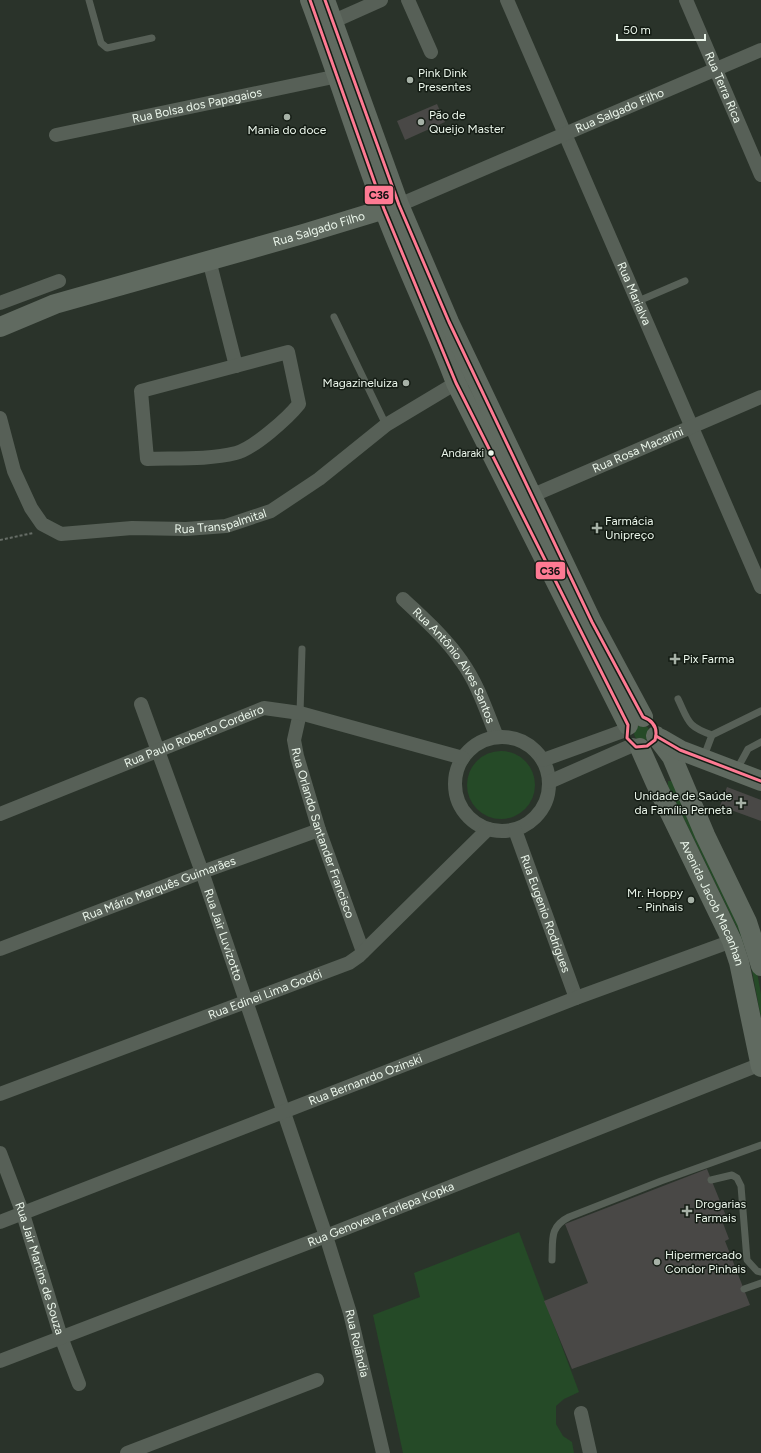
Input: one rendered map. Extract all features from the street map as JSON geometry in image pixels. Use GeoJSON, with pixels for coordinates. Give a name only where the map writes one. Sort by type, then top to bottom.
{"type":"FeatureCollection","features":[{"type":"Feature","properties":{"kind":"main road","name":"Avenida Jacob Macanhan"},"geometry":{"type":"LineString","coordinates":[[310,0],[338,76],[391,207],[475,377],[524,499]]}},
{"type":"Feature","properties":{"kind":"main road","name":"Avenida Jacob Macanhan"},"geometry":{"type":"LineString","coordinates":[[325,0],[334,21],[419,295],[435,328],[456,383],[524,499],[592,622],[634,733],[656,784],[732,941],[739,962],[761,1066]]}},
{"type":"Feature","properties":{"kind":"main road","name":"Rua Salgado Filho"},"geometry":{"type":"LineString","coordinates":[[0,327],[55,304],[391,207]]}},
{"type":"Feature","properties":{"kind":"main road"},"geometry":{"type":"LineString","coordinates":[[634,733],[650,745],[656,736],[680,750],[761,781]]}},
{"type":"Feature","properties":{"kind":"main road","name":"Avenida Jacob Macanhan"},"geometry":{"type":"LineString","coordinates":[[656,736],[672,757],[679,776],[747,922],[761,966]]}},
{"type":"Feature","properties":{"kind":"main road"},"geometry":{"type":"LineString","coordinates":[[656,784],[668,776],[679,776]]}},
{"type":"Feature","properties":{"kind":"street"},"geometry":{"type":"LineString","coordinates":[[334,21],[381,0]]}},
{"type":"Feature","properties":{"kind":"street"},"geometry":{"type":"LineString","coordinates":[[408,0],[431,52]]}},
{"type":"Feature","properties":{"kind":"street","name":"Rua Marialva"},"geometry":{"type":"LineString","coordinates":[[507,0],[636,302],[761,587]]}},
{"type":"Feature","properties":{"kind":"street","name":"Rua Terra Rica"},"geometry":{"type":"LineString","coordinates":[[686,0],[761,175]]}},
{"type":"Feature","properties":{"kind":"street","name":"Rua Salgado Filho"},"geometry":{"type":"LineString","coordinates":[[391,207],[761,50]]}},
{"type":"Feature","properties":{"kind":"street","name":"Rua Bolsa dos Papagaios"},"geometry":{"type":"LineString","coordinates":[[56,135],[338,76]]}},
{"type":"Feature","properties":{"kind":"street"},"geometry":{"type":"LineString","coordinates":[[209,260],[236,366]]}},
{"type":"Feature","properties":{"kind":"street"},"geometry":{"type":"LineString","coordinates":[[0,302],[59,281]]}},
{"type":"Feature","properties":{"kind":"street"},"geometry":{"type":"LineString","coordinates":[[288,352],[299,404],[290,416],[238,453],[213,457],[147,459],[141,391],[236,366],[288,352]]}},
{"type":"Feature","properties":{"kind":"street","name":"Rua Transpalmital"},"geometry":{"type":"LineString","coordinates":[[0,418],[14,471],[31,508],[42,524],[61,534],[132,528],[186,529],[226,526],[271,510],[319,479],[386,425],[456,383],[475,377]]}},
{"type":"Feature","properties":{"kind":"street","name":"Rua Rosa Macarini"},"geometry":{"type":"LineString","coordinates":[[524,499],[761,397]]}},
{"type":"Feature","properties":{"kind":"street","name":"Rua Antônio Alves Santos"},"geometry":{"type":"LineString","coordinates":[[403,599],[442,636],[463,662],[480,695],[497,737]]}},
{"type":"Feature","properties":{"kind":"street","name":"Rua Jair Luvizotto"},"geometry":{"type":"LineString","coordinates":[[141,704],[202,872],[326,1236]]}},
{"type":"Feature","properties":{"kind":"street","name":"Rua Paulo Roberto Cordeiro"},"geometry":{"type":"LineString","coordinates":[[0,814],[264,708],[300,712],[463,758]]}},
{"type":"Feature","properties":{"kind":"street","name":"Rua Orlando Santander Francisco"},"geometry":{"type":"LineString","coordinates":[[300,712],[294,740],[297,756],[319,830],[363,952]]}},
{"type":"Feature","properties":{"kind":"street"},"geometry":{"type":"LineString","coordinates":[[543,760],[634,733]]}},
{"type":"Feature","properties":{"kind":"street"},"geometry":{"type":"LineString","coordinates":[[549,782],[634,733]]}},
{"type":"Feature","properties":{"kind":"street"},"geometry":{"type":"LineString","coordinates":[[497,737],[510,738],[523,742],[534,750],[543,760],[549,782],[547,799],[541,811],[529,823],[515,830],[502,831],[488,829],[470,818],[458,801],[455,780],[463,758],[479,743],[497,737]]}},
{"type":"Feature","properties":{"kind":"street","name":"Rua Edinei Lima Godói"},"geometry":{"type":"LineString","coordinates":[[0,1094],[344,965],[363,952],[488,829]]}},
{"type":"Feature","properties":{"kind":"street","name":"Rua Mário Marquês Guimarães"},"geometry":{"type":"LineString","coordinates":[[0,949],[202,872],[319,830]]}},
{"type":"Feature","properties":{"kind":"street","name":"Rua Eugenio Rodrigues"},"geometry":{"type":"LineString","coordinates":[[515,830],[576,998]]}},
{"type":"Feature","properties":{"kind":"street","name":"Rua Bernanrdo Ozinski"},"geometry":{"type":"LineString","coordinates":[[0,1222],[576,998],[732,941]]}},
{"type":"Feature","properties":{"kind":"street","name":"Rua Genoveva Forlepa Kopka"},"geometry":{"type":"LineString","coordinates":[[0,1361],[326,1236],[761,1066]]}},
{"type":"Feature","properties":{"kind":"street","name":"Rua Jair Martins de Souza"},"geometry":{"type":"LineString","coordinates":[[0,1153],[23,1214],[61,1338],[79,1384]]}},
{"type":"Feature","properties":{"kind":"street","name":"Rua Rolândia"},"geometry":{"type":"LineString","coordinates":[[326,1236],[350,1313],[382,1453]]}},
{"type":"Feature","properties":{"kind":"street"},"geometry":{"type":"LineString","coordinates":[[127,1453],[317,1380]]}},
{"type":"Feature","properties":{"kind":"street"},"geometry":{"type":"LineString","coordinates":[[581,1413],[590,1453]]}},
{"type":"Feature","properties":{"kind":"lane"},"geometry":{"type":"LineString","coordinates":[[89,0],[101,43],[107,48],[152,38]]}},
{"type":"Feature","properties":{"kind":"lane"},"geometry":{"type":"LineString","coordinates":[[636,302],[685,280]]}},
{"type":"Feature","properties":{"kind":"lane"},"geometry":{"type":"LineString","coordinates":[[334,316],[386,425]]}},
{"type":"Feature","properties":{"kind":"lane"},"geometry":{"type":"LineString","coordinates":[[300,712],[302,650]]}},
{"type":"Feature","properties":{"kind":"lane"},"geometry":{"type":"LineString","coordinates":[[678,699],[691,725],[695,729],[712,735]]}},
{"type":"Feature","properties":{"kind":"lane"},"geometry":{"type":"LineString","coordinates":[[703,759],[712,735],[761,711]]}},
{"type":"Feature","properties":{"kind":"lane"},"geometry":{"type":"LineString","coordinates":[[736,772],[748,749],[761,742]]}},
{"type":"Feature","properties":{"kind":"lane"},"geometry":{"type":"LineString","coordinates":[[552,1260],[554,1230],[565,1219],[661,1181],[761,1146]]}},
{"type":"Feature","properties":{"kind":"lane"},"geometry":{"type":"LineString","coordinates":[[712,1180],[732,1175],[737,1178],[741,1186],[747,1260],[757,1271],[761,1272]]}},
{"type":"Feature","properties":{"kind":"lane"},"geometry":{"type":"LineString","coordinates":[[744,1289],[761,1283]]}},
{"type":"Feature","properties":{"kind":"path"},"geometry":{"type":"LineString","coordinates":[[0,540],[18,538],[49,528]]}},
{"type":"Feature","properties":{"kind":"green space"},"geometry":{"type":"Polygon","coordinates":[[[639,725],[645,725],[650,730],[648,739],[645,741],[639,741],[634,736],[634,730],[639,725]]]}},
{"type":"Feature","properties":{"kind":"green space"},"geometry":{"type":"Polygon","coordinates":[[[501,751],[514,754],[525,761],[532,772],[535,785],[532,798],[525,809],[514,816],[501,819],[488,816],[477,809],[470,798],[467,785],[470,772],[477,761],[488,754],[501,751]]]}},
{"type":"Feature","properties":{"kind":"green space"},"geometry":{"type":"Polygon","coordinates":[[[668,781],[672,781],[755,961],[761,994],[761,1018],[751,965],[740,934],[668,786],[668,781]]]}},
{"type":"Feature","properties":{"kind":"green space"},"geometry":{"type":"Polygon","coordinates":[[[519,1232],[579,1392],[564,1399],[556,1406],[556,1424],[563,1436],[572,1442],[574,1453],[403,1453],[373,1315],[420,1297],[414,1273],[519,1232]]]}},
{"type":"Feature","properties":{"kind":"building","name":"Pão de Queijo Master"},"geometry":{"type":"Polygon","coordinates":[[[437,104],[445,122],[405,140],[397,121],[437,104]]]}},
{"type":"Feature","properties":{"kind":"building","name":"Unidade de Saúde da Família Perneta"},"geometry":{"type":"Polygon","coordinates":[[[727,787],[761,800],[761,821],[720,806],[727,787]]]}},
{"type":"Feature","properties":{"kind":"building","name":"Hipermercado Condor Pinhais"},"geometry":{"type":"Polygon","coordinates":[[[707,1169],[726,1216],[721,1218],[729,1239],[725,1241],[750,1305],[572,1369],[544,1301],[588,1283],[565,1224],[707,1169]]]}},
{"type":"Feature","properties":{"kind":"transit line","name":"C36"},"geometry":{"type":"LineString","coordinates":[[310,0],[384,209],[456,383],[628,725],[627,738],[636,747],[647,746],[655,740],[656,732],[654,726],[650,721],[643,717],[592,622],[449,322],[399,205],[325,0]]}},
{"type":"Feature","properties":{"kind":"transit line","name":"C36"},"geometry":{"type":"LineString","coordinates":[[656,736],[680,750],[761,781]]}},
{"type":"Feature","properties":{"kind":"place","name":"Pink Dink Presentes"},"geometry":{"type":"Point","coordinates":[410,80]}},
{"type":"Feature","properties":{"kind":"place","name":"Mania do doce"},"geometry":{"type":"Point","coordinates":[287,117]}},
{"type":"Feature","properties":{"kind":"place","name":"Pão de Queijo Master"},"geometry":{"type":"Point","coordinates":[421,122]}},
{"type":"Feature","properties":{"kind":"place","name":"Magazineluiza"},"geometry":{"type":"Point","coordinates":[406,383]}},
{"type":"Feature","properties":{"kind":"place","name":"Andaraki"},"geometry":{"type":"Point","coordinates":[491,453]}},
{"type":"Feature","properties":{"kind":"place","name":"Farmácia Unipreço"},"geometry":{"type":"Point","coordinates":[597,528]}},
{"type":"Feature","properties":{"kind":"place","name":"Pix Farma"},"geometry":{"type":"Point","coordinates":[675,659]}},
{"type":"Feature","properties":{"kind":"place","name":"Unidade de Saúde da Família Perneta"},"geometry":{"type":"Point","coordinates":[741,803]}},
{"type":"Feature","properties":{"kind":"place","name":"Mr. Hoppy - Pinhais"},"geometry":{"type":"Point","coordinates":[691,900]}},
{"type":"Feature","properties":{"kind":"place","name":"Drogarias Farmais"},"geometry":{"type":"Point","coordinates":[687,1211]}},
{"type":"Feature","properties":{"kind":"place","name":"Hipermercado Condor Pinhais"},"geometry":{"type":"Point","coordinates":[657,1262]}}]}
